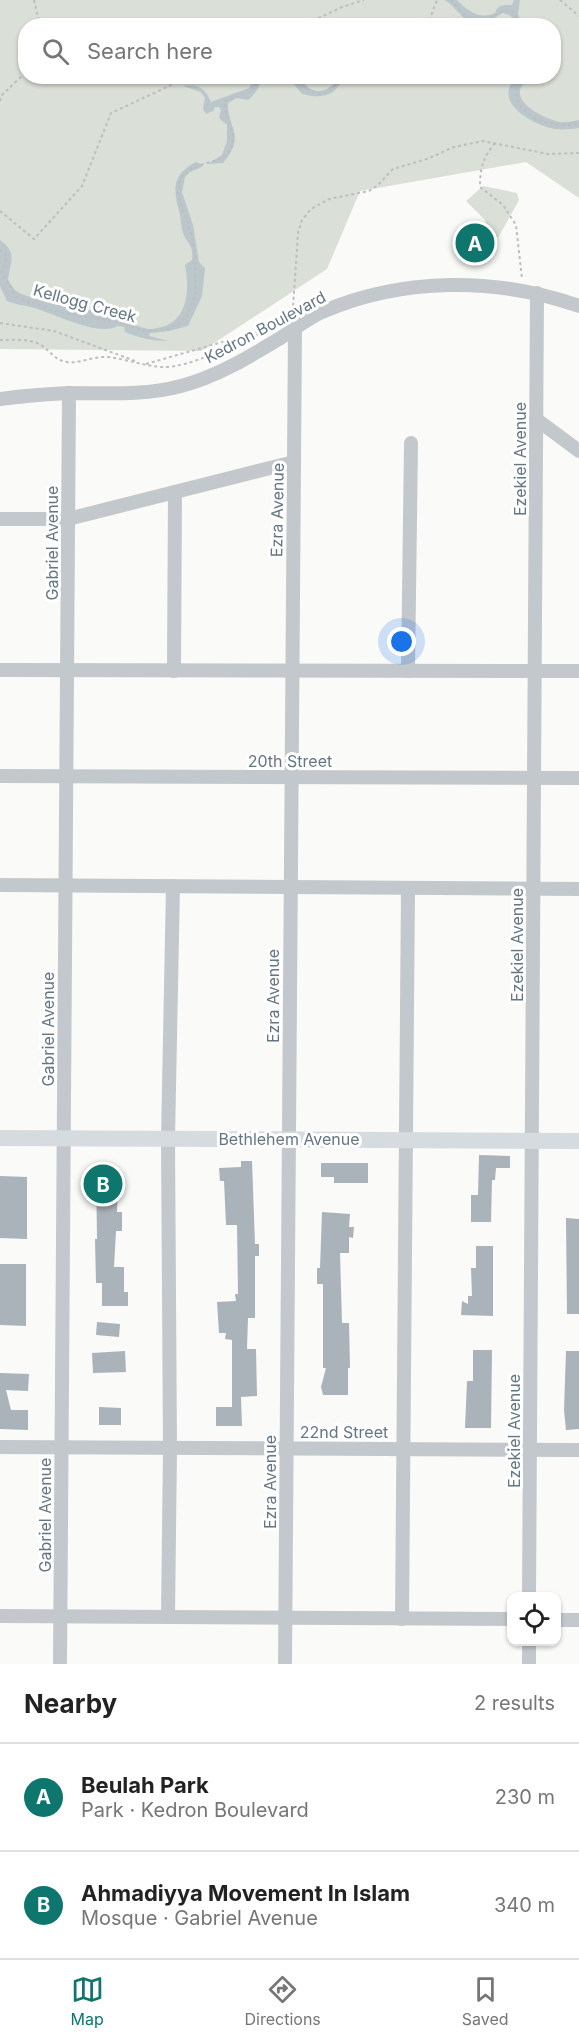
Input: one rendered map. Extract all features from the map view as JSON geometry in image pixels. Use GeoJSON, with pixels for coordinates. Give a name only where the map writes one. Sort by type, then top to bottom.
{"type":"FeatureCollection","features":[{"type":"Feature","properties":{"kind":"main road","name":"Bethlehem Avenue"},"geometry":{"type":"LineString","coordinates":[[0,1138],[579,1140]]}},
{"type":"Feature","properties":{"kind":"street","name":"Kedron Boulevard"},"geometry":{"type":"LineString","coordinates":[[0,399],[43,394],[127,394],[182,386],[220,371],[289,325],[367,297],[413,287],[457,284],[501,286],[537,293],[579,306]]}},
{"type":"Feature","properties":{"kind":"street","name":"Ezekiel Avenue"},"geometry":{"type":"LineString","coordinates":[[529,1592],[537,293]]}},
{"type":"Feature","properties":{"kind":"street","name":"Ezra Avenue"},"geometry":{"type":"LineString","coordinates":[[285,1664],[294,462],[289,325]]}},
{"type":"Feature","properties":{"kind":"street","name":"Gabriel Avenue"},"geometry":{"type":"LineString","coordinates":[[60,1664],[69,393]]}},
{"type":"Feature","properties":{"kind":"street"},"geometry":{"type":"LineString","coordinates":[[536,418],[579,451]]}},
{"type":"Feature","properties":{"kind":"street"},"geometry":{"type":"LineString","coordinates":[[408,671],[411,443]]}},
{"type":"Feature","properties":{"kind":"street"},"geometry":{"type":"LineString","coordinates":[[0,519],[68,519],[294,462]]}},
{"type":"Feature","properties":{"kind":"street"},"geometry":{"type":"LineString","coordinates":[[174,671],[175,492]]}},
{"type":"Feature","properties":{"kind":"street"},"geometry":{"type":"LineString","coordinates":[[0,670],[579,671]]}},
{"type":"Feature","properties":{"kind":"street","name":"20th Street"},"geometry":{"type":"LineString","coordinates":[[0,776],[579,778]]}},
{"type":"Feature","properties":{"kind":"street"},"geometry":{"type":"LineString","coordinates":[[0,885],[579,889]]}},
{"type":"Feature","properties":{"kind":"street"},"geometry":{"type":"LineString","coordinates":[[168,1617],[170,1448],[168,1139],[173,886]]}},
{"type":"Feature","properties":{"kind":"street"},"geometry":{"type":"LineString","coordinates":[[402,1619],[408,888]]}},
{"type":"Feature","properties":{"kind":"street","name":"22nd Street"},"geometry":{"type":"LineString","coordinates":[[0,1447],[579,1450]]}},
{"type":"Feature","properties":{"kind":"street"},"geometry":{"type":"LineString","coordinates":[[0,1616],[507,1619]]}},
{"type":"Feature","properties":{"kind":"street"},"geometry":{"type":"LineString","coordinates":[[561,1620],[579,1620]]}},
{"type":"Feature","properties":{"kind":"street"},"geometry":{"type":"LineString","coordinates":[[529,1646],[529,1664]]}},
{"type":"Feature","properties":{"kind":"path"},"geometry":{"type":"LineString","coordinates":[[34,0],[38,18]]}},
{"type":"Feature","properties":{"kind":"path"},"geometry":{"type":"LineString","coordinates":[[319,18],[364,0]]}},
{"type":"Feature","properties":{"kind":"path"},"geometry":{"type":"LineString","coordinates":[[430,18],[437,0]]}},
{"type":"Feature","properties":{"kind":"path"},"geometry":{"type":"LineString","coordinates":[[451,0],[469,18]]}},
{"type":"Feature","properties":{"kind":"path"},"geometry":{"type":"LineString","coordinates":[[560,0],[579,16]]}},
{"type":"Feature","properties":{"kind":"path"},"geometry":{"type":"LineString","coordinates":[[490,18],[505,10],[512,10],[517,18]]}},
{"type":"Feature","properties":{"kind":"path"},"geometry":{"type":"LineString","coordinates":[[0,101],[1,96],[18,80]]}},
{"type":"Feature","properties":{"kind":"path"},"geometry":{"type":"LineString","coordinates":[[0,211],[34,239],[81,186],[111,113],[174,84]]}},
{"type":"Feature","properties":{"kind":"path","name":"Kellogg Creek"},"geometry":{"type":"LineString","coordinates":[[0,250],[7,256],[2,272],[16,297],[58,312],[122,323],[143,332],[165,330],[177,326],[187,316],[196,292],[195,254],[191,233],[178,195],[180,178],[196,166],[221,160],[230,151],[233,140],[230,120],[224,111],[225,101],[252,91],[256,84]]}},
{"type":"Feature","properties":{"kind":"path"},"geometry":{"type":"LineString","coordinates":[[300,84],[305,90],[314,94],[326,94],[336,84]]}},
{"type":"Feature","properties":{"kind":"path"},"geometry":{"type":"LineString","coordinates":[[516,84],[514,92],[518,104],[528,114],[553,125],[579,123]]}},
{"type":"Feature","properties":{"kind":"path"},"geometry":{"type":"LineString","coordinates":[[289,325],[293,307],[298,233],[302,220],[311,209],[329,200],[369,191],[393,169],[454,147],[483,141],[548,154],[579,153]]}},
{"type":"Feature","properties":{"kind":"path"},"geometry":{"type":"LineString","coordinates":[[495,142],[485,155],[480,174],[480,187],[503,205],[516,225],[522,290]]}},
{"type":"Feature","properties":{"kind":"path"},"geometry":{"type":"LineString","coordinates":[[0,323],[54,331],[144,364],[276,327],[187,364],[163,368],[107,357],[90,357],[65,362],[39,344],[23,339],[0,340]]}},
{"type":"Feature","properties":{"kind":"shaded area"},"geometry":{"type":"Polygon","coordinates":[[[0,0],[579,0],[579,198],[526,162],[360,191],[327,269],[202,351],[0,349],[0,0]]]}},
{"type":"Feature","properties":{"kind":"shaded area"},"geometry":{"type":"Polygon","coordinates":[[[445,0],[457,0],[470,11],[479,15],[489,15],[502,6],[512,5],[514,0],[520,0],[519,18],[513,18],[503,13],[495,18],[464,18],[445,0]]]}},
{"type":"Feature","properties":{"kind":"shaded area"},"geometry":{"type":"Polygon","coordinates":[[[252,84],[260,84],[248,100],[236,98],[228,103],[235,138],[230,153],[223,163],[208,164],[222,155],[227,141],[227,125],[219,118],[221,110],[219,107],[215,107],[213,111],[206,114],[203,109],[205,98],[201,92],[183,86],[193,85],[201,88],[211,102],[249,88],[252,84]]]}},
{"type":"Feature","properties":{"kind":"shaded area"},"geometry":{"type":"Polygon","coordinates":[[[294,84],[305,84],[308,88],[319,91],[333,84],[340,84],[327,95],[302,94],[294,84]]]}},
{"type":"Feature","properties":{"kind":"shaded area"},"geometry":{"type":"Polygon","coordinates":[[[524,84],[520,91],[521,98],[542,116],[562,122],[579,120],[579,128],[546,127],[526,117],[511,103],[508,94],[510,85],[524,84]]]}},
{"type":"Feature","properties":{"kind":"shaded area"},"geometry":{"type":"Polygon","coordinates":[[[196,162],[202,167],[185,177],[182,192],[193,225],[199,262],[205,268],[202,296],[188,326],[150,333],[149,336],[168,341],[136,336],[125,332],[124,327],[99,329],[88,327],[7,301],[0,286],[0,240],[11,253],[8,280],[16,291],[32,298],[107,313],[148,329],[168,325],[176,320],[185,304],[187,275],[185,265],[192,260],[192,255],[182,229],[175,190],[182,172],[196,162]]]}},
{"type":"Feature","properties":{"kind":"shaded area"},"geometry":{"type":"Polygon","coordinates":[[[483,186],[517,193],[519,200],[498,238],[488,229],[485,220],[466,201],[483,186]]]}},
{"type":"Feature","properties":{"kind":"building"},"geometry":{"type":"Polygon","coordinates":[[[479,1155],[510,1156],[510,1168],[496,1168],[495,1180],[492,1180],[491,1222],[471,1222],[471,1195],[478,1195],[479,1155]]]}},
{"type":"Feature","properties":{"kind":"building"},"geometry":{"type":"Polygon","coordinates":[[[241,1161],[252,1161],[255,1244],[259,1244],[259,1256],[255,1256],[255,1318],[248,1318],[247,1349],[256,1349],[257,1396],[241,1397],[242,1426],[216,1426],[216,1407],[232,1407],[232,1340],[225,1339],[226,1333],[219,1333],[217,1302],[236,1301],[235,1294],[238,1294],[237,1225],[226,1225],[224,1181],[220,1181],[219,1168],[241,1167],[241,1161]]]}},
{"type":"Feature","properties":{"kind":"building"},"geometry":{"type":"Polygon","coordinates":[[[321,1163],[368,1163],[368,1183],[334,1183],[334,1177],[321,1177],[321,1163]]]}},
{"type":"Feature","properties":{"kind":"building"},"geometry":{"type":"Polygon","coordinates":[[[96,1167],[113,1167],[113,1183],[118,1185],[117,1212],[122,1212],[122,1231],[116,1231],[114,1267],[124,1267],[124,1292],[128,1292],[128,1306],[102,1306],[102,1283],[96,1283],[96,1167]]]}},
{"type":"Feature","properties":{"kind":"building"},"geometry":{"type":"Polygon","coordinates":[[[0,1176],[27,1177],[27,1239],[0,1238],[0,1176]]]}},
{"type":"Feature","properties":{"kind":"building"},"geometry":{"type":"Polygon","coordinates":[[[322,1212],[350,1214],[349,1227],[354,1227],[353,1238],[349,1237],[349,1253],[340,1253],[342,1323],[349,1323],[348,1395],[323,1395],[321,1387],[326,1368],[323,1368],[323,1284],[317,1284],[317,1268],[320,1268],[322,1212]]]}},
{"type":"Feature","properties":{"kind":"building"},"geometry":{"type":"Polygon","coordinates":[[[566,1218],[579,1219],[579,1314],[567,1314],[566,1218]]]}},
{"type":"Feature","properties":{"kind":"building"},"geometry":{"type":"Polygon","coordinates":[[[476,1246],[493,1246],[493,1316],[461,1315],[462,1301],[468,1304],[468,1296],[472,1296],[471,1268],[476,1268],[476,1246]]]}},
{"type":"Feature","properties":{"kind":"building"},"geometry":{"type":"Polygon","coordinates":[[[0,1264],[26,1264],[26,1326],[0,1325],[0,1264]]]}},
{"type":"Feature","properties":{"kind":"building"},"geometry":{"type":"Polygon","coordinates":[[[97,1322],[120,1324],[119,1337],[96,1335],[97,1322]]]}},
{"type":"Feature","properties":{"kind":"building"},"geometry":{"type":"Polygon","coordinates":[[[473,1350],[492,1350],[491,1428],[465,1428],[467,1381],[473,1381],[473,1350]]]}},
{"type":"Feature","properties":{"kind":"building"},"geometry":{"type":"Polygon","coordinates":[[[125,1351],[126,1372],[93,1373],[92,1353],[125,1351]]]}},
{"type":"Feature","properties":{"kind":"building"},"geometry":{"type":"Polygon","coordinates":[[[566,1351],[579,1351],[579,1429],[566,1430],[564,1410],[566,1351]]]}},
{"type":"Feature","properties":{"kind":"building"},"geometry":{"type":"Polygon","coordinates":[[[0,1373],[29,1374],[28,1391],[6,1390],[11,1410],[28,1410],[28,1430],[0,1429],[0,1373]]]}},
{"type":"Feature","properties":{"kind":"building"},"geometry":{"type":"Polygon","coordinates":[[[99,1407],[121,1408],[121,1425],[99,1425],[99,1407]]]}},
{"type":"Feature","properties":{"kind":"place","name":"Beulah Park"},"geometry":{"type":"Point","coordinates":[475,243]}},
{"type":"Feature","properties":{"kind":"place","name":"Ahmadiyya Movement In Islam"},"geometry":{"type":"Point","coordinates":[103,1184]}}]}
